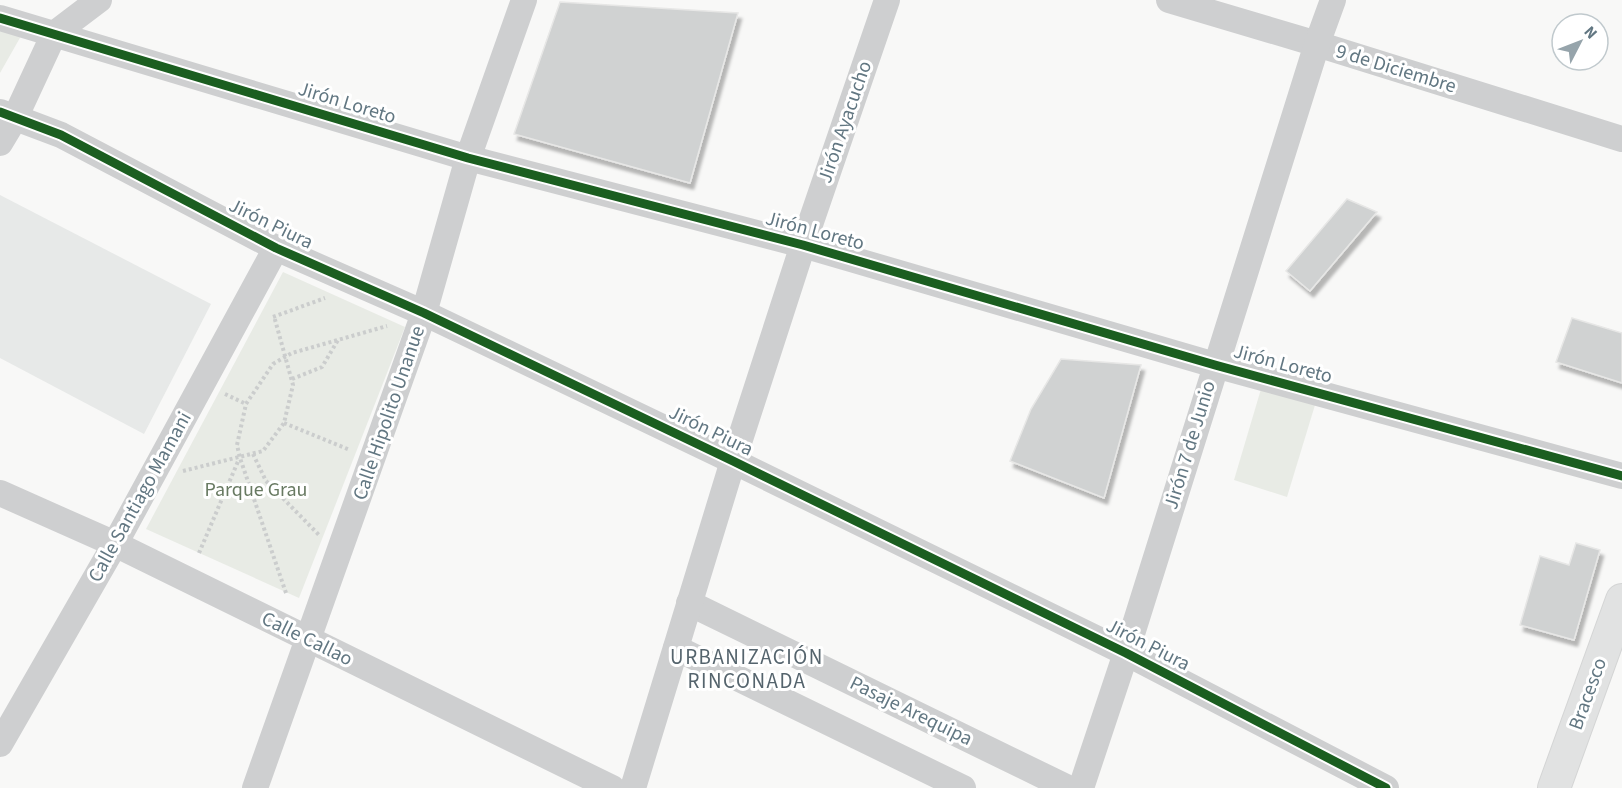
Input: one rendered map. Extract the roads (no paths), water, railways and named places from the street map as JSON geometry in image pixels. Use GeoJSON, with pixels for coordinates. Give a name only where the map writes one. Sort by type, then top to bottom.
{"type":"FeatureCollection","features":[{"type":"Feature","properties":{"kind":"main road","name":"Bracesco"},"geometry":{"type":"LineString","coordinates":[[1554,788],[1622,600]]}},
{"type":"Feature","properties":{"kind":"street"},"geometry":{"type":"LineString","coordinates":[[0,143],[7,115],[54,34],[99,0]]}},
{"type":"Feature","properties":{"kind":"street","name":"Calle Hipolito Unanue"},"geometry":{"type":"LineString","coordinates":[[255,788],[424,313],[468,158],[524,0]]}},
{"type":"Feature","properties":{"kind":"street","name":"Jirón Ayacucho"},"geometry":{"type":"LineString","coordinates":[[633,788],[733,461],[803,245],[887,0]]}},
{"type":"Feature","properties":{"kind":"street","name":"9 de Diciembre"},"geometry":{"type":"LineString","coordinates":[[1169,0],[1622,140]]}},
{"type":"Feature","properties":{"kind":"street","name":"Jirón 7 de Junio"},"geometry":{"type":"LineString","coordinates":[[1082,788],[1317,44],[1333,0]]}},
{"type":"Feature","properties":{"kind":"street","name":"Jirón Loreto"},"geometry":{"type":"LineString","coordinates":[[0,18],[468,158],[803,245],[1215,365],[1622,476]]}},
{"type":"Feature","properties":{"kind":"street","name":"Jirón Piura"},"geometry":{"type":"LineString","coordinates":[[7,115],[61,135],[276,248],[424,313],[733,461],[1126,653],[1386,788]]}},
{"type":"Feature","properties":{"kind":"street","name":"Calle Santiago Mamani"},"geometry":{"type":"LineString","coordinates":[[0,744],[115,544],[276,248]]}},
{"type":"Feature","properties":{"kind":"street","name":"Calle Callao"},"geometry":{"type":"LineString","coordinates":[[0,493],[115,544],[612,788]]}},
{"type":"Feature","properties":{"kind":"street","name":"Pasaje Arequipa"},"geometry":{"type":"LineString","coordinates":[[689,603],[1068,788]]}},
{"type":"Feature","properties":{"kind":"street"},"geometry":{"type":"LineString","coordinates":[[676,648],[963,788]]}},
{"type":"Feature","properties":{"kind":"district","name":"URBANIZACIÓN RINCONADA"},"geometry":{"type":"Point","coordinates":[747,669]}},
{"type":"Feature","properties":{"kind":"park label","name":"Parque Grau"},"geometry":{"type":"Point","coordinates":[256,490]}}]}
